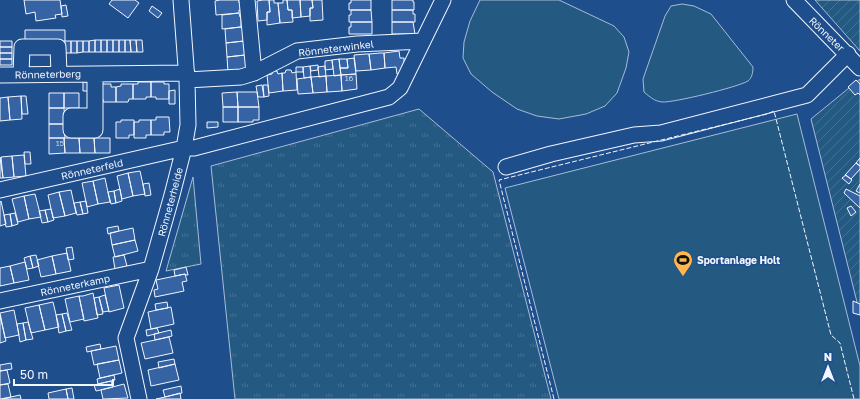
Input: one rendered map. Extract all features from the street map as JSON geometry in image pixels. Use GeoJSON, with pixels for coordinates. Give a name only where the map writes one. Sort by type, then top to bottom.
{"type":"FeatureCollection","features":[{"type":"Feature","properties":{"kind":"street","name":"Rönneterheide"},"geometry":{"type":"LineString","coordinates":[[139,399],[126,338],[151,269],[184,148],[188,125],[187,76],[180,0]]}},
{"type":"Feature","properties":{"kind":"street"},"geometry":{"type":"LineString","coordinates":[[247,0],[254,73]]}},
{"type":"Feature","properties":{"kind":"street","name":"Rönneterfeld"},"geometry":{"type":"LineString","coordinates":[[0,190],[184,148],[200,147],[390,97],[400,88],[443,0]]}},
{"type":"Feature","properties":{"kind":"street","name":"Rönneter"},"geometry":{"type":"LineString","coordinates":[[794,0],[860,68]]}},
{"type":"Feature","properties":{"kind":"street","name":"Rönneterwinkel"},"geometry":{"type":"LineString","coordinates":[[187,76],[241,77],[254,73],[297,51],[357,44],[423,41]]}},
{"type":"Feature","properties":{"kind":"street"},"geometry":{"type":"LineString","coordinates":[[21,75],[22,47],[58,47],[59,74]]}},
{"type":"Feature","properties":{"kind":"street"},"geometry":{"type":"LineString","coordinates":[[506,167],[551,154],[634,135],[661,132],[807,95],[848,54]]}},
{"type":"Feature","properties":{"kind":"street","name":"Rönneterberg"},"geometry":{"type":"LineString","coordinates":[[95,74],[95,116]]}},
{"type":"Feature","properties":{"kind":"street","name":"Rönneterberg"},"geometry":{"type":"LineString","coordinates":[[0,75],[95,74],[187,76]]}},
{"type":"Feature","properties":{"kind":"street","name":"Rönneterkamp"},"geometry":{"type":"LineString","coordinates":[[0,301],[151,269]]}},
{"type":"Feature","properties":{"kind":"green space"},"geometry":{"type":"Polygon","coordinates":[[[480,0],[559,0],[614,26],[624,37],[629,52],[626,68],[617,93],[605,106],[586,114],[559,119],[537,116],[517,109],[492,92],[471,74],[463,58],[464,42],[470,21],[480,0]]]}},
{"type":"Feature","properties":{"kind":"green space"},"geometry":{"type":"Polygon","coordinates":[[[815,0],[860,0],[860,51],[815,0]]]}},
{"type":"Feature","properties":{"kind":"green space"},"geometry":{"type":"Polygon","coordinates":[[[682,4],[694,6],[711,14],[753,67],[752,75],[748,81],[719,91],[668,102],[657,101],[644,92],[643,79],[665,16],[671,6],[682,4]]]}},
{"type":"Feature","properties":{"kind":"green space"},"geometry":{"type":"Polygon","coordinates":[[[860,79],[860,314],[811,119],[860,79]]]}},
{"type":"Feature","properties":{"kind":"green space"},"geometry":{"type":"Polygon","coordinates":[[[419,109],[493,172],[551,399],[235,399],[211,166],[419,109]]]}},
{"type":"Feature","properties":{"kind":"green space","name":"Sportanlage Holt"},"geometry":{"type":"Polygon","coordinates":[[[797,114],[860,366],[860,399],[559,399],[505,188],[797,114]]]}},
{"type":"Feature","properties":{"kind":"green space"},"geometry":{"type":"Polygon","coordinates":[[[193,177],[201,264],[166,271],[193,177]]]}},
{"type":"Feature","properties":{"kind":"building"},"geometry":{"type":"Polygon","coordinates":[[[24,0],[60,0],[62,14],[55,15],[56,18],[36,21],[35,12],[26,14],[24,0]]]}},
{"type":"Feature","properties":{"kind":"building"},"geometry":{"type":"Polygon","coordinates":[[[112,0],[135,0],[139,3],[128,18],[109,4],[112,0]]]}},
{"type":"Feature","properties":{"kind":"building"},"geometry":{"type":"Polygon","coordinates":[[[239,0],[241,10],[239,10],[239,13],[216,15],[215,1],[239,0]]]}},
{"type":"Feature","properties":{"kind":"building"},"geometry":{"type":"Polygon","coordinates":[[[269,0],[270,12],[267,12],[267,20],[258,21],[257,1],[269,0]]]}},
{"type":"Feature","properties":{"kind":"building"},"geometry":{"type":"Polygon","coordinates":[[[269,0],[274,0],[274,3],[278,3],[280,23],[267,25],[267,12],[270,12],[269,0]]]}},
{"type":"Feature","properties":{"kind":"building"},"geometry":{"type":"Polygon","coordinates":[[[283,0],[287,0],[288,10],[292,10],[293,22],[280,23],[278,3],[283,3],[283,0]]]}},
{"type":"Feature","properties":{"kind":"building"},"geometry":{"type":"Polygon","coordinates":[[[287,0],[300,0],[301,17],[292,18],[292,10],[288,10],[287,0]]]}},
{"type":"Feature","properties":{"kind":"building"},"geometry":{"type":"Polygon","coordinates":[[[300,0],[312,0],[313,8],[310,8],[310,16],[301,17],[300,0]]]}},
{"type":"Feature","properties":{"kind":"building"},"geometry":{"type":"Polygon","coordinates":[[[312,0],[322,0],[323,20],[310,21],[310,8],[313,8],[312,0]]]}},
{"type":"Feature","properties":{"kind":"building"},"geometry":{"type":"Polygon","coordinates":[[[351,0],[371,0],[371,10],[349,10],[349,3],[351,3],[351,0]]]}},
{"type":"Feature","properties":{"kind":"building"},"geometry":{"type":"Polygon","coordinates":[[[392,0],[413,0],[414,10],[392,10],[392,0]]]}},
{"type":"Feature","properties":{"kind":"building"},"geometry":{"type":"Polygon","coordinates":[[[66,5],[68,16],[62,17],[61,6],[66,5]]]}},
{"type":"Feature","properties":{"kind":"building"},"geometry":{"type":"Polygon","coordinates":[[[152,6],[162,13],[158,18],[149,11],[152,6]]]}},
{"type":"Feature","properties":{"kind":"building"},"geometry":{"type":"Polygon","coordinates":[[[351,10],[371,10],[372,22],[349,22],[351,10]]]}},
{"type":"Feature","properties":{"kind":"building"},"geometry":{"type":"Polygon","coordinates":[[[392,10],[413,10],[413,14],[415,14],[415,22],[392,22],[392,10]]]}},
{"type":"Feature","properties":{"kind":"building"},"geometry":{"type":"Polygon","coordinates":[[[239,13],[241,17],[241,27],[222,29],[222,15],[239,13]]]}},
{"type":"Feature","properties":{"kind":"building"},"geometry":{"type":"Polygon","coordinates":[[[351,22],[372,22],[372,34],[349,34],[351,22]]]}},
{"type":"Feature","properties":{"kind":"building"},"geometry":{"type":"Polygon","coordinates":[[[392,22],[413,22],[415,34],[392,34],[392,22]]]}},
{"type":"Feature","properties":{"kind":"building"},"geometry":{"type":"Polygon","coordinates":[[[243,27],[244,41],[226,43],[225,29],[243,27]]]}},
{"type":"Feature","properties":{"kind":"building"},"geometry":{"type":"Polygon","coordinates":[[[25,30],[65,30],[65,41],[25,41],[25,30]]]}},
{"type":"Feature","properties":{"kind":"building"},"geometry":{"type":"Polygon","coordinates":[[[95,40],[101,40],[101,52],[95,52],[95,40]]]}},
{"type":"Feature","properties":{"kind":"building"},"geometry":{"type":"Polygon","coordinates":[[[95,40],[95,52],[89,52],[89,41],[95,40]]]}},
{"type":"Feature","properties":{"kind":"building"},"geometry":{"type":"Polygon","coordinates":[[[101,40],[107,40],[107,52],[101,52],[101,40]]]}},
{"type":"Feature","properties":{"kind":"building"},"geometry":{"type":"Polygon","coordinates":[[[107,40],[113,40],[113,52],[107,52],[107,40]]]}},
{"type":"Feature","properties":{"kind":"building"},"geometry":{"type":"Polygon","coordinates":[[[113,40],[119,40],[119,52],[113,52],[113,40]]]}},
{"type":"Feature","properties":{"kind":"building"},"geometry":{"type":"Polygon","coordinates":[[[119,40],[125,40],[125,52],[119,52],[119,40]]]}},
{"type":"Feature","properties":{"kind":"building"},"geometry":{"type":"Polygon","coordinates":[[[125,40],[130,40],[131,52],[125,52],[125,40]]]}},
{"type":"Feature","properties":{"kind":"building"},"geometry":{"type":"Polygon","coordinates":[[[130,40],[136,40],[137,52],[131,52],[130,40]]]}},
{"type":"Feature","properties":{"kind":"building"},"geometry":{"type":"Polygon","coordinates":[[[136,40],[142,40],[143,52],[137,52],[136,40]]]}},
{"type":"Feature","properties":{"kind":"building"},"geometry":{"type":"Polygon","coordinates":[[[0,41],[12,41],[12,47],[0,47],[0,41]]]}},
{"type":"Feature","properties":{"kind":"building"},"geometry":{"type":"Polygon","coordinates":[[[65,41],[71,41],[71,53],[65,53],[65,41]]]}},
{"type":"Feature","properties":{"kind":"building"},"geometry":{"type":"Polygon","coordinates":[[[71,41],[77,41],[77,53],[71,53],[71,41]]]}},
{"type":"Feature","properties":{"kind":"building"},"geometry":{"type":"Polygon","coordinates":[[[77,41],[83,41],[83,52],[77,53],[77,41]]]}},
{"type":"Feature","properties":{"kind":"building"},"geometry":{"type":"Polygon","coordinates":[[[83,41],[89,41],[89,52],[83,52],[83,41]]]}},
{"type":"Feature","properties":{"kind":"building"},"geometry":{"type":"Polygon","coordinates":[[[244,41],[245,55],[227,57],[226,43],[244,41]]]}},
{"type":"Feature","properties":{"kind":"building"},"geometry":{"type":"Polygon","coordinates":[[[0,47],[12,47],[12,53],[0,53],[0,47]]]}},
{"type":"Feature","properties":{"kind":"building"},"geometry":{"type":"Polygon","coordinates":[[[399,51],[400,58],[404,58],[404,74],[397,74],[396,67],[385,68],[384,53],[399,51]]]}},
{"type":"Feature","properties":{"kind":"building"},"geometry":{"type":"Polygon","coordinates":[[[0,53],[12,53],[12,59],[0,59],[0,53]]]}},
{"type":"Feature","properties":{"kind":"building"},"geometry":{"type":"Polygon","coordinates":[[[384,53],[385,68],[371,70],[369,54],[384,53]]]}},
{"type":"Feature","properties":{"kind":"building"},"geometry":{"type":"Polygon","coordinates":[[[369,54],[371,70],[356,71],[354,55],[369,54]]]}},
{"type":"Feature","properties":{"kind":"building"},"geometry":{"type":"Polygon","coordinates":[[[245,55],[248,66],[246,67],[246,70],[228,72],[227,57],[245,55]]]}},
{"type":"Feature","properties":{"kind":"building"},"geometry":{"type":"Polygon","coordinates":[[[354,58],[356,74],[341,75],[340,68],[348,68],[347,59],[354,58]]]}},
{"type":"Feature","properties":{"kind":"building"},"geometry":{"type":"Polygon","coordinates":[[[0,59],[12,59],[12,65],[0,65],[0,59]]]}},
{"type":"Feature","properties":{"kind":"building"},"geometry":{"type":"Polygon","coordinates":[[[339,59],[347,59],[348,68],[340,68],[339,59]]]}},
{"type":"Feature","properties":{"kind":"building"},"geometry":{"type":"Polygon","coordinates":[[[339,59],[341,75],[334,76],[332,60],[339,59]]]}},
{"type":"Feature","properties":{"kind":"building"},"geometry":{"type":"Polygon","coordinates":[[[332,60],[333,69],[325,70],[325,61],[332,60]]]}},
{"type":"Feature","properties":{"kind":"building"},"geometry":{"type":"Polygon","coordinates":[[[318,65],[318,70],[311,71],[310,66],[318,65]]]}},
{"type":"Feature","properties":{"kind":"building"},"geometry":{"type":"Polygon","coordinates":[[[310,66],[311,77],[304,78],[303,67],[310,66]]]}},
{"type":"Feature","properties":{"kind":"building"},"geometry":{"type":"Polygon","coordinates":[[[325,66],[326,76],[319,77],[318,67],[325,66]]]}},
{"type":"Feature","properties":{"kind":"building"},"geometry":{"type":"Polygon","coordinates":[[[296,67],[303,67],[303,72],[296,72],[296,67]]]}},
{"type":"Feature","properties":{"kind":"building"},"geometry":{"type":"Polygon","coordinates":[[[286,70],[291,70],[292,73],[296,72],[297,90],[283,91],[282,73],[285,73],[286,70]]]}},
{"type":"Feature","properties":{"kind":"building"},"geometry":{"type":"Polygon","coordinates":[[[273,71],[277,71],[278,74],[282,73],[283,91],[269,93],[267,75],[272,74],[273,71]]]}},
{"type":"Feature","properties":{"kind":"building"},"geometry":{"type":"Polygon","coordinates":[[[356,74],[357,89],[342,91],[341,75],[356,74]]]}},
{"type":"Feature","properties":{"kind":"building"},"geometry":{"type":"Polygon","coordinates":[[[341,75],[342,91],[327,92],[326,76],[341,75]]]}},
{"type":"Feature","properties":{"kind":"building"},"geometry":{"type":"Polygon","coordinates":[[[326,76],[327,92],[313,93],[311,77],[326,76]]]}},
{"type":"Feature","properties":{"kind":"building"},"geometry":{"type":"Polygon","coordinates":[[[311,77],[313,93],[298,94],[297,79],[311,77]]]}},
{"type":"Feature","properties":{"kind":"building"},"geometry":{"type":"Polygon","coordinates":[[[856,80],[860,84],[860,95],[858,93],[855,95],[848,87],[856,80]]]}},
{"type":"Feature","properties":{"kind":"building"},"geometry":{"type":"Polygon","coordinates":[[[83,82],[91,82],[91,91],[83,91],[83,82]]]}},
{"type":"Feature","properties":{"kind":"building"},"geometry":{"type":"Polygon","coordinates":[[[138,82],[151,82],[151,97],[146,97],[146,99],[133,99],[133,84],[138,84],[138,82]]]}},
{"type":"Feature","properties":{"kind":"building"},"geometry":{"type":"Polygon","coordinates":[[[151,82],[164,82],[164,84],[169,84],[169,99],[156,99],[156,97],[151,97],[151,82]]]}},
{"type":"Feature","properties":{"kind":"building"},"geometry":{"type":"Polygon","coordinates":[[[97,84],[111,84],[111,87],[116,87],[116,102],[103,102],[103,99],[98,99],[97,84]]]}},
{"type":"Feature","properties":{"kind":"building"},"geometry":{"type":"Polygon","coordinates":[[[121,84],[133,84],[133,99],[129,99],[128,102],[116,102],[116,87],[121,86],[121,84]]]}},
{"type":"Feature","properties":{"kind":"building"},"geometry":{"type":"Polygon","coordinates":[[[262,85],[264,97],[258,97],[256,86],[262,85]]]}},
{"type":"Feature","properties":{"kind":"building"},"geometry":{"type":"Polygon","coordinates":[[[263,85],[268,85],[269,96],[264,97],[263,85]]]}},
{"type":"Feature","properties":{"kind":"building"},"geometry":{"type":"Polygon","coordinates":[[[175,90],[175,104],[169,104],[169,91],[175,90]]]}},
{"type":"Feature","properties":{"kind":"building"},"geometry":{"type":"Polygon","coordinates":[[[237,92],[257,92],[259,107],[238,107],[237,92]]]}},
{"type":"Feature","properties":{"kind":"building"},"geometry":{"type":"Polygon","coordinates":[[[237,92],[238,107],[223,107],[222,93],[237,92]]]}},
{"type":"Feature","properties":{"kind":"building"},"geometry":{"type":"Polygon","coordinates":[[[49,93],[64,93],[64,108],[49,108],[49,93]]]}},
{"type":"Feature","properties":{"kind":"building"},"geometry":{"type":"Polygon","coordinates":[[[64,93],[79,93],[79,108],[64,108],[64,93]]]}},
{"type":"Feature","properties":{"kind":"building"},"geometry":{"type":"Polygon","coordinates":[[[21,96],[26,96],[28,114],[22,114],[21,96]]]}},
{"type":"Feature","properties":{"kind":"building"},"geometry":{"type":"Polygon","coordinates":[[[21,96],[22,119],[10,120],[8,97],[21,96]]]}},
{"type":"Feature","properties":{"kind":"building"},"geometry":{"type":"Polygon","coordinates":[[[8,97],[10,120],[0,121],[0,98],[8,97]]]}},
{"type":"Feature","properties":{"kind":"building"},"geometry":{"type":"Polygon","coordinates":[[[223,107],[238,107],[238,122],[223,122],[223,107]]]}},
{"type":"Feature","properties":{"kind":"building"},"geometry":{"type":"Polygon","coordinates":[[[238,107],[259,107],[259,120],[253,120],[253,122],[238,122],[238,107]]]}},
{"type":"Feature","properties":{"kind":"building"},"geometry":{"type":"Polygon","coordinates":[[[49,108],[64,108],[65,124],[49,124],[49,108]]]}},
{"type":"Feature","properties":{"kind":"building"},"geometry":{"type":"Polygon","coordinates":[[[156,117],[169,117],[170,132],[164,132],[164,135],[151,135],[151,120],[156,120],[156,117]]]}},
{"type":"Feature","properties":{"kind":"building"},"geometry":{"type":"Polygon","coordinates":[[[121,120],[134,120],[134,135],[129,135],[129,138],[116,138],[116,122],[121,122],[121,120]]]}},
{"type":"Feature","properties":{"kind":"building"},"geometry":{"type":"Polygon","coordinates":[[[139,120],[151,120],[151,135],[146,135],[146,138],[134,138],[134,122],[139,122],[139,120]]]}},
{"type":"Feature","properties":{"kind":"building"},"geometry":{"type":"Polygon","coordinates":[[[207,122],[218,122],[218,127],[207,128],[207,122]]]}},
{"type":"Feature","properties":{"kind":"building"},"geometry":{"type":"Polygon","coordinates":[[[49,124],[64,124],[65,138],[49,138],[49,124]]]}},
{"type":"Feature","properties":{"kind":"building"},"geometry":{"type":"Polygon","coordinates":[[[49,138],[64,138],[65,153],[49,154],[49,138]]]}},
{"type":"Feature","properties":{"kind":"building"},"geometry":{"type":"Polygon","coordinates":[[[64,138],[79,138],[80,153],[65,153],[64,138]]]}},
{"type":"Feature","properties":{"kind":"building"},"geometry":{"type":"Polygon","coordinates":[[[79,138],[94,138],[95,153],[80,153],[79,138]]]}},
{"type":"Feature","properties":{"kind":"building"},"geometry":{"type":"Polygon","coordinates":[[[94,138],[110,138],[110,153],[95,153],[94,138]]]}},
{"type":"Feature","properties":{"kind":"building"},"geometry":{"type":"Polygon","coordinates":[[[24,152],[30,152],[31,164],[25,164],[24,152]]]}},
{"type":"Feature","properties":{"kind":"building"},"geometry":{"type":"Polygon","coordinates":[[[24,155],[26,176],[14,177],[12,156],[24,155]]]}},
{"type":"Feature","properties":{"kind":"building"},"geometry":{"type":"Polygon","coordinates":[[[12,156],[14,177],[3,178],[1,157],[12,156]]]}},
{"type":"Feature","properties":{"kind":"building"},"geometry":{"type":"Polygon","coordinates":[[[0,157],[3,178],[0,178],[0,157]]]}},
{"type":"Feature","properties":{"kind":"building"},"geometry":{"type":"Polygon","coordinates":[[[860,158],[860,166],[856,163],[860,158]]]}},
{"type":"Feature","properties":{"kind":"building"},"geometry":{"type":"Polygon","coordinates":[[[856,163],[860,166],[860,169],[851,179],[845,175],[856,163]]]}},
{"type":"Feature","properties":{"kind":"building"},"geometry":{"type":"Polygon","coordinates":[[[140,171],[145,194],[133,196],[128,173],[140,171]]]}},
{"type":"Feature","properties":{"kind":"building"},"geometry":{"type":"Polygon","coordinates":[[[128,173],[133,196],[122,199],[117,176],[128,173]]]}},
{"type":"Feature","properties":{"kind":"building"},"geometry":{"type":"Polygon","coordinates":[[[846,175],[852,180],[849,184],[842,178],[846,175]]]}},
{"type":"Feature","properties":{"kind":"building"},"geometry":{"type":"Polygon","coordinates":[[[105,178],[110,202],[98,204],[93,181],[105,178]]]}},
{"type":"Feature","properties":{"kind":"building"},"geometry":{"type":"Polygon","coordinates":[[[93,181],[98,204],[87,207],[82,183],[93,181]]]}},
{"type":"Feature","properties":{"kind":"building"},"geometry":{"type":"Polygon","coordinates":[[[149,183],[151,195],[145,196],[143,184],[149,183]]]}},
{"type":"Feature","properties":{"kind":"building"},"geometry":{"type":"Polygon","coordinates":[[[860,184],[860,193],[856,191],[860,184]]]}},
{"type":"Feature","properties":{"kind":"building"},"geometry":{"type":"Polygon","coordinates":[[[120,189],[122,201],[116,203],[114,191],[120,189]]]}},
{"type":"Feature","properties":{"kind":"building"},"geometry":{"type":"Polygon","coordinates":[[[846,189],[860,196],[860,208],[844,193],[846,189]]]}},
{"type":"Feature","properties":{"kind":"building"},"geometry":{"type":"Polygon","coordinates":[[[71,190],[76,213],[65,216],[59,192],[71,190]]]}},
{"type":"Feature","properties":{"kind":"building"},"geometry":{"type":"Polygon","coordinates":[[[114,191],[116,203],[111,204],[108,192],[114,191]]]}},
{"type":"Feature","properties":{"kind":"building"},"geometry":{"type":"Polygon","coordinates":[[[59,192],[65,216],[53,218],[48,195],[59,192]]]}},
{"type":"Feature","properties":{"kind":"building"},"geometry":{"type":"Polygon","coordinates":[[[35,194],[41,217],[29,219],[24,196],[35,194]]]}},
{"type":"Feature","properties":{"kind":"building"},"geometry":{"type":"Polygon","coordinates":[[[24,196],[29,219],[18,222],[12,199],[24,196]]]}},
{"type":"Feature","properties":{"kind":"building"},"geometry":{"type":"Polygon","coordinates":[[[1,201],[6,224],[0,226],[0,202],[1,201]]]}},
{"type":"Feature","properties":{"kind":"building"},"geometry":{"type":"Polygon","coordinates":[[[86,201],[88,213],[83,214],[80,202],[86,201]]]}},
{"type":"Feature","properties":{"kind":"building"},"geometry":{"type":"Polygon","coordinates":[[[80,202],[83,214],[77,215],[74,203],[80,202]]]}},
{"type":"Feature","properties":{"kind":"building"},"geometry":{"type":"Polygon","coordinates":[[[851,206],[856,212],[851,216],[847,208],[851,206]]]}},
{"type":"Feature","properties":{"kind":"building"},"geometry":{"type":"Polygon","coordinates":[[[51,209],[54,220],[48,222],[45,210],[51,209]]]}},
{"type":"Feature","properties":{"kind":"building"},"geometry":{"type":"Polygon","coordinates":[[[45,210],[48,222],[42,223],[39,211],[45,210]]]}},
{"type":"Feature","properties":{"kind":"building"},"geometry":{"type":"Polygon","coordinates":[[[15,213],[18,224],[12,226],[10,214],[15,213]]]}},
{"type":"Feature","properties":{"kind":"building"},"geometry":{"type":"Polygon","coordinates":[[[10,214],[12,226],[6,227],[4,215],[10,214]]]}},
{"type":"Feature","properties":{"kind":"building"},"geometry":{"type":"Polygon","coordinates":[[[118,226],[119,231],[108,234],[107,228],[118,226]]]}},
{"type":"Feature","properties":{"kind":"building"},"geometry":{"type":"Polygon","coordinates":[[[133,228],[135,240],[112,245],[110,233],[133,228]]]}},
{"type":"Feature","properties":{"kind":"building"},"geometry":{"type":"Polygon","coordinates":[[[135,240],[138,251],[115,257],[112,245],[135,240]]]}},
{"type":"Feature","properties":{"kind":"building"},"geometry":{"type":"Polygon","coordinates":[[[72,247],[74,259],[68,260],[66,248],[72,247]]]}},
{"type":"Feature","properties":{"kind":"building"},"geometry":{"type":"Polygon","coordinates":[[[67,253],[71,271],[56,274],[52,256],[67,253]]]}},
{"type":"Feature","properties":{"kind":"building"},"geometry":{"type":"Polygon","coordinates":[[[36,255],[39,266],[33,268],[30,256],[36,255]]]}},
{"type":"Feature","properties":{"kind":"building"},"geometry":{"type":"Polygon","coordinates":[[[124,255],[127,266],[115,269],[113,257],[124,255]]]}},
{"type":"Feature","properties":{"kind":"building"},"geometry":{"type":"Polygon","coordinates":[[[30,256],[33,268],[27,269],[24,258],[30,256]]]}},
{"type":"Feature","properties":{"kind":"building"},"geometry":{"type":"Polygon","coordinates":[[[52,256],[56,274],[41,277],[37,260],[52,256]]]}},
{"type":"Feature","properties":{"kind":"building"},"geometry":{"type":"Polygon","coordinates":[[[25,262],[29,280],[14,283],[10,266],[25,262]]]}},
{"type":"Feature","properties":{"kind":"building"},"geometry":{"type":"Polygon","coordinates":[[[10,266],[14,283],[0,286],[0,268],[10,266]]]}},
{"type":"Feature","properties":{"kind":"building"},"geometry":{"type":"Polygon","coordinates":[[[186,267],[188,275],[185,274],[175,276],[174,270],[186,267]]]}},
{"type":"Feature","properties":{"kind":"building"},"geometry":{"type":"Polygon","coordinates":[[[185,274],[187,281],[182,282],[184,291],[155,297],[154,290],[158,289],[156,280],[185,274]]]}},
{"type":"Feature","properties":{"kind":"building"},"geometry":{"type":"Polygon","coordinates":[[[119,285],[124,308],[109,312],[104,288],[119,285]]]}},
{"type":"Feature","properties":{"kind":"building"},"geometry":{"type":"Polygon","coordinates":[[[93,293],[98,318],[84,321],[79,296],[93,293]]]}},
{"type":"Feature","properties":{"kind":"building"},"geometry":{"type":"Polygon","coordinates":[[[105,295],[109,311],[103,312],[99,297],[105,295]]]}},
{"type":"Feature","properties":{"kind":"building"},"geometry":{"type":"Polygon","coordinates":[[[79,296],[84,319],[70,322],[65,299],[79,296]]]}},
{"type":"Feature","properties":{"kind":"building"},"geometry":{"type":"Polygon","coordinates":[[[99,297],[103,314],[97,315],[94,298],[99,297]]]}},
{"type":"Feature","properties":{"kind":"building"},"geometry":{"type":"Polygon","coordinates":[[[853,301],[860,304],[860,315],[853,313],[853,301]]]}},
{"type":"Feature","properties":{"kind":"building"},"geometry":{"type":"Polygon","coordinates":[[[53,302],[59,327],[45,330],[39,305],[53,302]]]}},
{"type":"Feature","properties":{"kind":"building"},"geometry":{"type":"Polygon","coordinates":[[[167,302],[168,308],[156,310],[155,304],[167,302]]]}},
{"type":"Feature","properties":{"kind":"building"},"geometry":{"type":"Polygon","coordinates":[[[39,305],[45,330],[31,333],[25,308],[39,305]]]}},
{"type":"Feature","properties":{"kind":"building"},"geometry":{"type":"Polygon","coordinates":[[[171,307],[174,324],[151,329],[148,312],[171,307]]]}},
{"type":"Feature","properties":{"kind":"building"},"geometry":{"type":"Polygon","coordinates":[[[14,310],[19,335],[5,338],[0,313],[14,310]]]}},
{"type":"Feature","properties":{"kind":"building"},"geometry":{"type":"Polygon","coordinates":[[[67,313],[72,330],[66,331],[62,314],[67,313]]]}},
{"type":"Feature","properties":{"kind":"building"},"geometry":{"type":"Polygon","coordinates":[[[62,314],[66,331],[59,333],[56,315],[62,314]]]}},
{"type":"Feature","properties":{"kind":"building"},"geometry":{"type":"Polygon","coordinates":[[[0,316],[6,341],[0,343],[0,316]]]}},
{"type":"Feature","properties":{"kind":"building"},"geometry":{"type":"Polygon","coordinates":[[[28,322],[33,339],[26,340],[23,323],[28,322]]]}},
{"type":"Feature","properties":{"kind":"building"},"geometry":{"type":"Polygon","coordinates":[[[23,323],[26,340],[20,342],[17,324],[23,323]]]}},
{"type":"Feature","properties":{"kind":"building"},"geometry":{"type":"Polygon","coordinates":[[[157,328],[159,333],[147,336],[146,330],[157,328]]]}},
{"type":"Feature","properties":{"kind":"building"},"geometry":{"type":"Polygon","coordinates":[[[171,330],[172,336],[155,340],[154,334],[171,330]]]}},
{"type":"Feature","properties":{"kind":"building"},"geometry":{"type":"Polygon","coordinates":[[[169,337],[173,353],[145,359],[141,343],[169,337]]]}},
{"type":"Feature","properties":{"kind":"building"},"geometry":{"type":"Polygon","coordinates":[[[100,344],[101,349],[87,352],[86,347],[100,344]]]}},
{"type":"Feature","properties":{"kind":"building"},"geometry":{"type":"Polygon","coordinates":[[[116,346],[119,360],[94,365],[91,351],[116,346]]]}},
{"type":"Feature","properties":{"kind":"building"},"geometry":{"type":"Polygon","coordinates":[[[174,359],[175,364],[159,368],[158,362],[174,359]]]}},
{"type":"Feature","properties":{"kind":"building"},"geometry":{"type":"Polygon","coordinates":[[[119,360],[122,373],[100,378],[97,364],[119,360]]]}},
{"type":"Feature","properties":{"kind":"building"},"geometry":{"type":"Polygon","coordinates":[[[11,363],[12,369],[0,371],[0,365],[11,363]]]}},
{"type":"Feature","properties":{"kind":"building"},"geometry":{"type":"Polygon","coordinates":[[[175,364],[179,380],[151,386],[148,370],[175,364]]]}},
{"type":"Feature","properties":{"kind":"building"},"geometry":{"type":"Polygon","coordinates":[[[7,370],[10,383],[0,385],[0,371],[7,370]]]}},
{"type":"Feature","properties":{"kind":"building"},"geometry":{"type":"Polygon","coordinates":[[[114,375],[115,380],[98,384],[97,379],[114,375]]]}},
{"type":"Feature","properties":{"kind":"building"},"geometry":{"type":"Polygon","coordinates":[[[111,381],[113,387],[96,391],[94,385],[111,381]]]}},
{"type":"Feature","properties":{"kind":"building"},"geometry":{"type":"Polygon","coordinates":[[[8,384],[11,397],[0,399],[0,385],[8,384]]]}},
{"type":"Feature","properties":{"kind":"building"},"geometry":{"type":"Polygon","coordinates":[[[124,384],[128,398],[103,399],[101,390],[124,384]]]}},
{"type":"Feature","properties":{"kind":"building"},"geometry":{"type":"Polygon","coordinates":[[[181,386],[182,393],[165,397],[163,390],[181,386]]]}},
{"type":"Feature","properties":{"kind":"building"},"geometry":{"type":"Polygon","coordinates":[[[72,388],[74,399],[68,399],[66,389],[72,388]]]}},
{"type":"Feature","properties":{"kind":"building"},"geometry":{"type":"Polygon","coordinates":[[[66,389],[68,399],[49,399],[48,393],[66,389]]]}},
{"type":"Feature","properties":{"kind":"building"},"geometry":{"type":"Polygon","coordinates":[[[180,393],[181,399],[156,399],[165,397],[180,393]]]}},
{"type":"Feature","properties":{"kind":"building"},"geometry":{"type":"Polygon","coordinates":[[[20,395],[21,399],[3,399],[11,397],[20,395]]]}},
{"type":"Feature","properties":{"kind":"fence"},"geometry":{"type":"LineString","coordinates":[[554,399],[499,180],[767,114],[774,111],[831,335],[840,343],[854,399]]}},
{"type":"Feature","properties":{"kind":"place","name":"Sportanlage Holt"},"geometry":{"type":"Point","coordinates":[683,277]}}]}
